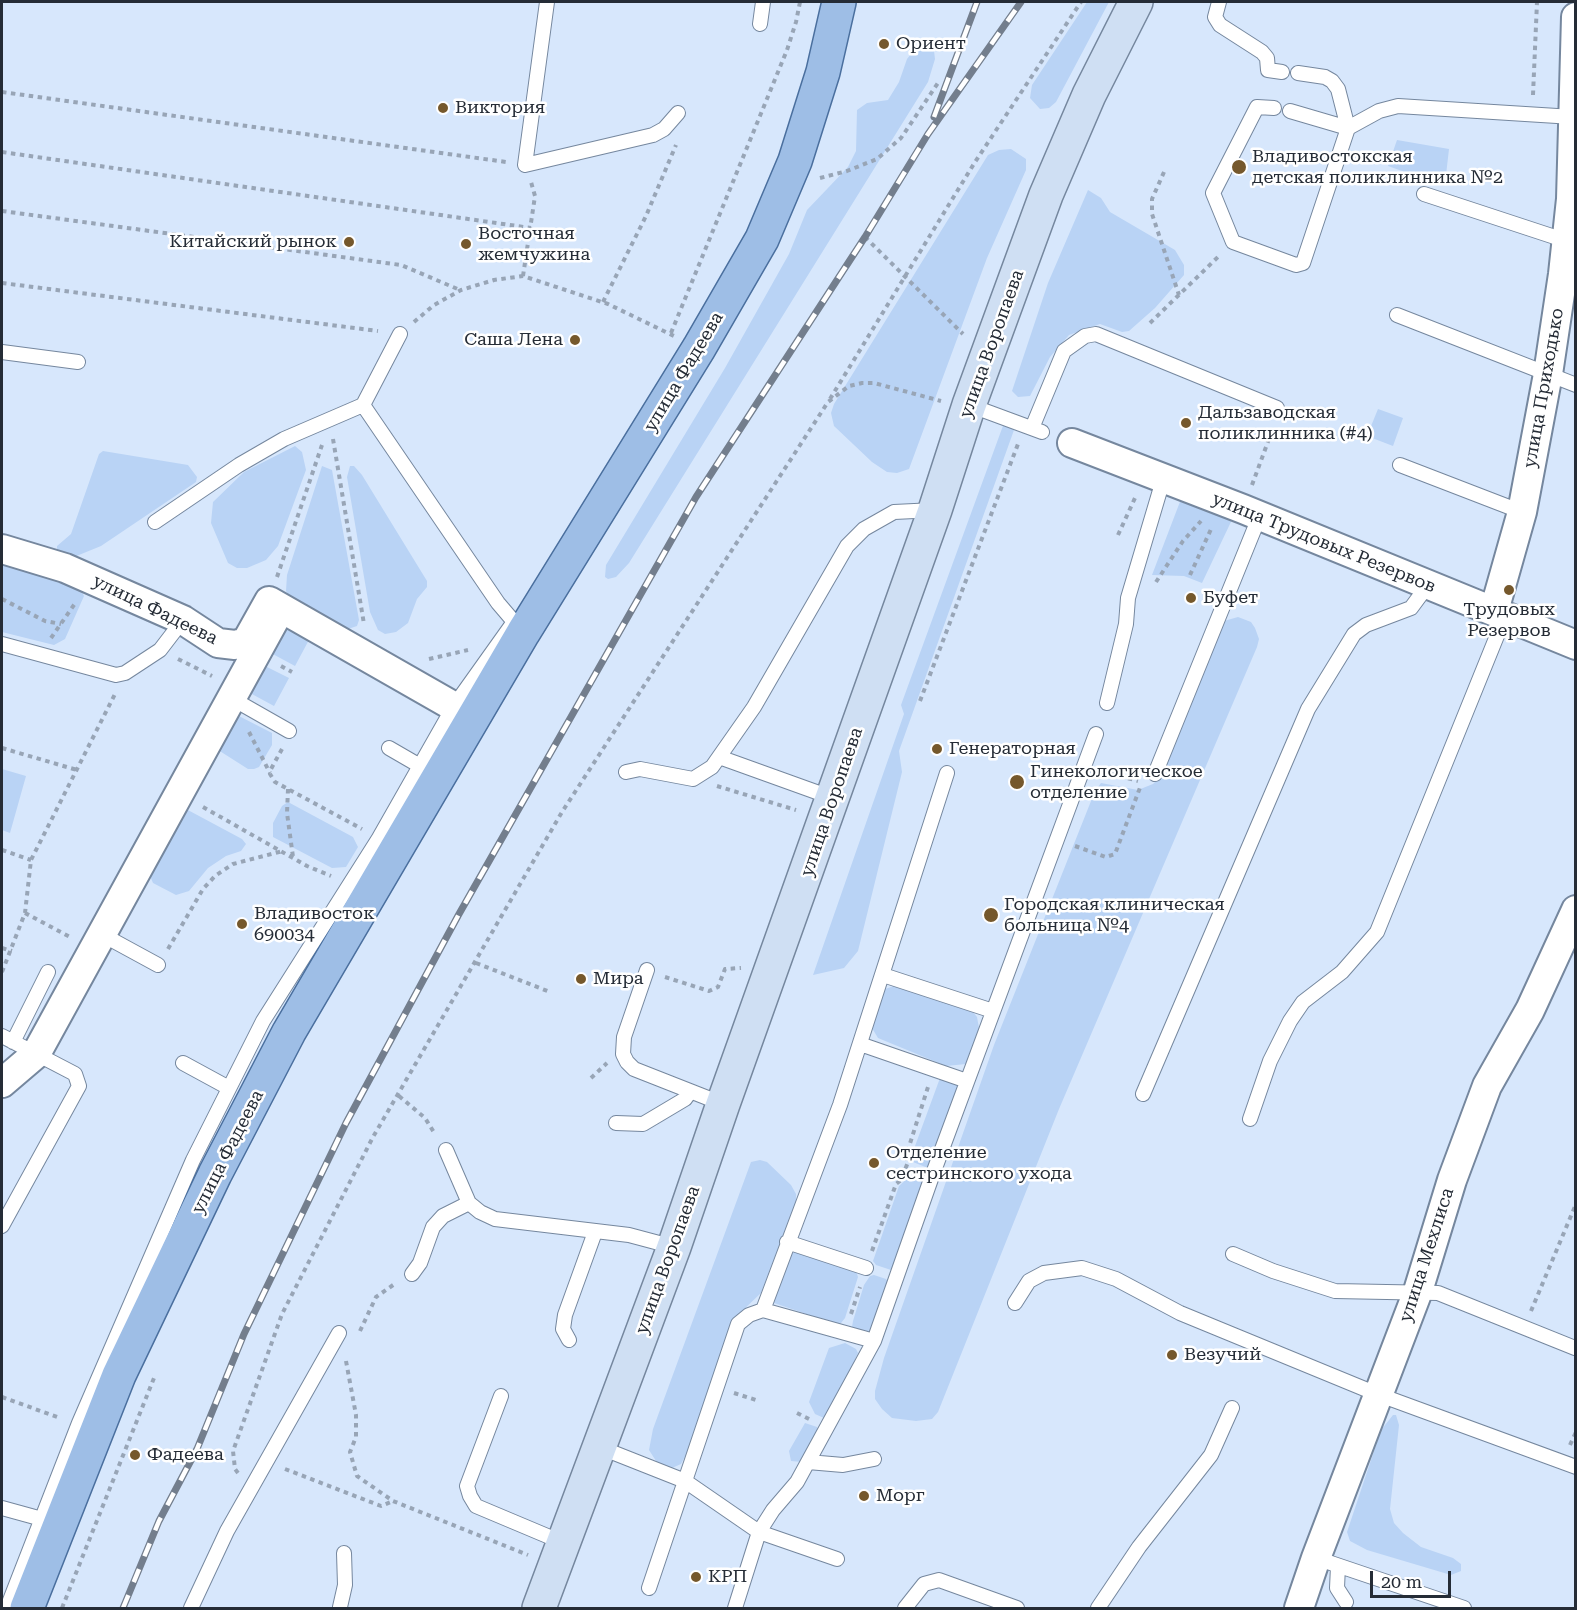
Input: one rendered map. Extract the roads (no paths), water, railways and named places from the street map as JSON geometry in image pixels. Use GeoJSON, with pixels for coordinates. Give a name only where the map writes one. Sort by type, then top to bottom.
{"type":"FeatureCollection","features":[{"type":"Feature","properties":{"kind":"main road","name":"улица Фадеева"},"geometry":{"type":"LineString","coordinates":[[27,1608],[119,1375],[215,1174],[289,1032],[429,772],[464,712],[513,630],[699,348],[762,239],[795,161],[824,72],[839,2]]}},
{"type":"Feature","properties":{"kind":"main road","name":"улица Воропаева"},"geometry":{"type":"LineString","coordinates":[[540,1608],[551,1550],[599,1447],[674,1247],[935,510],[959,404],[1089,95],[1136,2]]}},
{"type":"Feature","properties":{"kind":"street","name":"улица Приходько"},"geometry":{"type":"LineString","coordinates":[[1500,614],[1569,277],[1567,241],[1573,200],[1575,17]]}},
{"type":"Feature","properties":{"kind":"street","name":"улица Трудовых Резервов"},"geometry":{"type":"LineString","coordinates":[[1072,443],[1164,483],[1428,585],[1575,645]]}},
{"type":"Feature","properties":{"kind":"street","name":"улица Фадеева"},"geometry":{"type":"LineString","coordinates":[[2,549],[65,568],[92,579],[183,620],[218,643],[236,645],[246,642],[275,604]]}},
{"type":"Feature","properties":{"kind":"street"},"geometry":{"type":"LineString","coordinates":[[2,1083],[17,1044],[97,941],[234,693],[275,604],[464,712]]}},
{"type":"Feature","properties":{"kind":"street","name":"улица Мехлиса"},"geometry":{"type":"LineString","coordinates":[[1299,1608],[1327,1562],[1377,1394],[1418,1291],[1452,1180],[1487,1086],[1530,1010],[1575,910]]}},
{"type":"Feature","properties":{"kind":"lane"},"geometry":{"type":"LineString","coordinates":[[547,2],[525,165],[653,135],[664,129],[678,113]]}},
{"type":"Feature","properties":{"kind":"lane"},"geometry":{"type":"LineString","coordinates":[[760,24],[763,2]]}},
{"type":"Feature","properties":{"kind":"lane"},"geometry":{"type":"LineString","coordinates":[[1219,2],[1215,17],[1220,25],[1262,52],[1267,58],[1268,70],[1282,72]]}},
{"type":"Feature","properties":{"kind":"lane"},"geometry":{"type":"LineString","coordinates":[[1274,108],[1257,107],[1213,193],[1233,242],[1296,266],[1304,263],[1348,128],[1343,105],[1332,81],[1324,77],[1298,73]]}},
{"type":"Feature","properties":{"kind":"lane"},"geometry":{"type":"LineString","coordinates":[[1290,111],[1348,128],[1379,111],[1398,106],[1573,117]]}},
{"type":"Feature","properties":{"kind":"lane"},"geometry":{"type":"LineString","coordinates":[[1424,194],[1567,241]]}},
{"type":"Feature","properties":{"kind":"lane"},"geometry":{"type":"LineString","coordinates":[[1397,315],[1575,385]]}},
{"type":"Feature","properties":{"kind":"lane"},"geometry":{"type":"LineString","coordinates":[[155,522],[239,465],[284,439],[363,405],[400,334]]}},
{"type":"Feature","properties":{"kind":"lane"},"geometry":{"type":"LineString","coordinates":[[959,404],[1037,430],[1064,351],[1080,339],[1096,334],[1277,408]]}},
{"type":"Feature","properties":{"kind":"lane"},"geometry":{"type":"LineString","coordinates":[[2,352],[78,362]]}},
{"type":"Feature","properties":{"kind":"lane"},"geometry":{"type":"LineString","coordinates":[[363,405],[513,630]]}},
{"type":"Feature","properties":{"kind":"lane"},"geometry":{"type":"LineString","coordinates":[[1400,465],[1522,512]]}},
{"type":"Feature","properties":{"kind":"lane"},"geometry":{"type":"LineString","coordinates":[[1107,703],[1126,624],[1128,598],[1164,483]]}},
{"type":"Feature","properties":{"kind":"lane"},"geometry":{"type":"LineString","coordinates":[[626,772],[640,769],[693,779],[719,757],[754,707],[846,546],[864,529],[894,512],[935,510]]}},
{"type":"Feature","properties":{"kind":"lane"},"geometry":{"type":"LineString","coordinates":[[1155,774],[1240,513]]}},
{"type":"Feature","properties":{"kind":"lane"},"geometry":{"type":"LineString","coordinates":[[1143,1094],[1312,701],[1354,634],[1366,625],[1411,608],[1428,585]]}},
{"type":"Feature","properties":{"kind":"lane"},"geometry":{"type":"LineString","coordinates":[[1250,1119],[1270,1061],[1290,1022],[1304,1002],[1342,972],[1377,932],[1500,614]]}},
{"type":"Feature","properties":{"kind":"lane"},"geometry":{"type":"LineString","coordinates":[[2,644],[116,675],[125,673],[160,650],[183,620]]}},
{"type":"Feature","properties":{"kind":"lane"},"geometry":{"type":"LineString","coordinates":[[234,693],[289,731]]}},
{"type":"Feature","properties":{"kind":"lane"},"geometry":{"type":"LineString","coordinates":[[735,1608],[759,1532],[808,1462],[874,1341],[967,1081],[1096,734]]}},
{"type":"Feature","properties":{"kind":"lane"},"geometry":{"type":"LineString","coordinates":[[7,1608],[79,1424],[193,1160],[262,1021],[379,838],[429,772],[389,748]]}},
{"type":"Feature","properties":{"kind":"lane"},"geometry":{"type":"LineString","coordinates":[[719,757],[833,798]]}},
{"type":"Feature","properties":{"kind":"lane"},"geometry":{"type":"LineString","coordinates":[[763,1310],[860,1044],[947,773]]}},
{"type":"Feature","properties":{"kind":"lane"},"geometry":{"type":"LineString","coordinates":[[97,941],[158,965]]}},
{"type":"Feature","properties":{"kind":"lane"},"geometry":{"type":"LineString","coordinates":[[647,970],[624,1037],[623,1054],[634,1069],[723,1104]]}},
{"type":"Feature","properties":{"kind":"lane"},"geometry":{"type":"LineString","coordinates":[[2,1226],[79,1086],[75,1074],[17,1044],[48,972]]}},
{"type":"Feature","properties":{"kind":"lane"},"geometry":{"type":"LineString","coordinates":[[883,975],[993,1011]]}},
{"type":"Feature","properties":{"kind":"lane"},"geometry":{"type":"LineString","coordinates":[[860,1044],[967,1081]]}},
{"type":"Feature","properties":{"kind":"lane"},"geometry":{"type":"LineString","coordinates":[[183,1063],[229,1088]]}},
{"type":"Feature","properties":{"kind":"lane"},"geometry":{"type":"LineString","coordinates":[[616,1123],[643,1124],[684,1099],[690,1092]]}},
{"type":"Feature","properties":{"kind":"lane"},"geometry":{"type":"LineString","coordinates":[[446,1150],[469,1203],[480,1212],[495,1219],[657,1240],[674,1247]]}},
{"type":"Feature","properties":{"kind":"lane"},"geometry":{"type":"LineString","coordinates":[[412,1274],[420,1263],[433,1227],[443,1216],[469,1203]]}},
{"type":"Feature","properties":{"kind":"lane"},"geometry":{"type":"LineString","coordinates":[[569,1340],[563,1329],[565,1315],[596,1232]]}},
{"type":"Feature","properties":{"kind":"lane"},"geometry":{"type":"LineString","coordinates":[[787,1242],[866,1268]]}},
{"type":"Feature","properties":{"kind":"lane"},"geometry":{"type":"LineString","coordinates":[[1233,1254],[1273,1271],[1335,1291],[1438,1293],[1575,1348]]}},
{"type":"Feature","properties":{"kind":"lane"},"geometry":{"type":"LineString","coordinates":[[1015,1303],[1029,1281],[1044,1273],[1082,1268],[1116,1279],[1180,1314],[1377,1394],[1575,1467]]}},
{"type":"Feature","properties":{"kind":"lane"},"geometry":{"type":"LineString","coordinates":[[649,1588],[738,1324],[749,1314],[763,1310],[874,1341]]}},
{"type":"Feature","properties":{"kind":"lane"},"geometry":{"type":"LineString","coordinates":[[191,1608],[227,1531],[339,1333]]}},
{"type":"Feature","properties":{"kind":"lane"},"geometry":{"type":"LineString","coordinates":[[501,1396],[467,1486],[470,1496],[476,1506],[551,1550]]}},
{"type":"Feature","properties":{"kind":"lane"},"geometry":{"type":"LineString","coordinates":[[1098,1608],[1139,1547],[1211,1455],[1232,1408]]}},
{"type":"Feature","properties":{"kind":"lane"},"geometry":{"type":"LineString","coordinates":[[599,1447],[685,1481],[759,1532],[837,1559]]}},
{"type":"Feature","properties":{"kind":"lane"},"geometry":{"type":"LineString","coordinates":[[808,1462],[843,1465],[874,1460]]}},
{"type":"Feature","properties":{"kind":"lane"},"geometry":{"type":"LineString","coordinates":[[2,1508],[42,1519]]}},
{"type":"Feature","properties":{"kind":"lane"},"geometry":{"type":"LineString","coordinates":[[341,1608],[345,1585],[344,1553]]}},
{"type":"Feature","properties":{"kind":"lane"},"geometry":{"type":"LineString","coordinates":[[1327,1562],[1337,1588],[1346,1602]]}},
{"type":"Feature","properties":{"kind":"lane"},"geometry":{"type":"LineString","coordinates":[[1327,1562],[1464,1608]]}},
{"type":"Feature","properties":{"kind":"lane"},"geometry":{"type":"LineString","coordinates":[[906,1606],[924,1584],[939,1581],[1017,1608]]}},
{"type":"Feature","properties":{"kind":"railway"},"geometry":{"type":"LineString","coordinates":[[934,117],[977,2]]}},
{"type":"Feature","properties":{"kind":"railway"},"geometry":{"type":"LineString","coordinates":[[123,1608],[159,1521],[197,1449],[244,1334],[346,1123],[459,914],[696,497],[865,237],[928,134],[1021,2]]}},
{"type":"Feature","properties":{"kind":"place","name":"Ориент"},"geometry":{"type":"Point","coordinates":[884,44]}},
{"type":"Feature","properties":{"kind":"place","name":"Виктория"},"geometry":{"type":"Point","coordinates":[443,108]}},
{"type":"Feature","properties":{"kind":"place","name":"Владивостокская детская поликлинника №2"},"geometry":{"type":"Point","coordinates":[1239,167]}},
{"type":"Feature","properties":{"kind":"place","name":"Китайский рынок"},"geometry":{"type":"Point","coordinates":[349,242]}},
{"type":"Feature","properties":{"kind":"place","name":"Восточная жемчужина"},"geometry":{"type":"Point","coordinates":[466,244]}},
{"type":"Feature","properties":{"kind":"place","name":"Саша Лена"},"geometry":{"type":"Point","coordinates":[575,340]}},
{"type":"Feature","properties":{"kind":"place","name":"Дальзаводская поликлинника (#4)"},"geometry":{"type":"Point","coordinates":[1186,423]}},
{"type":"Feature","properties":{"kind":"place","name":"Трудовых Резервов"},"geometry":{"type":"Point","coordinates":[1509,590]}},
{"type":"Feature","properties":{"kind":"place","name":"Буфет"},"geometry":{"type":"Point","coordinates":[1191,598]}},
{"type":"Feature","properties":{"kind":"place","name":"Генераторная"},"geometry":{"type":"Point","coordinates":[937,749]}},
{"type":"Feature","properties":{"kind":"place","name":"Гинекологическое отделение"},"geometry":{"type":"Point","coordinates":[1017,782]}},
{"type":"Feature","properties":{"kind":"place","name":"Городская клиническая больница №4"},"geometry":{"type":"Point","coordinates":[991,915]}},
{"type":"Feature","properties":{"kind":"place","name":"Владивосток 690034"},"geometry":{"type":"Point","coordinates":[242,924]}},
{"type":"Feature","properties":{"kind":"place","name":"Мира"},"geometry":{"type":"Point","coordinates":[581,979]}},
{"type":"Feature","properties":{"kind":"place","name":"Отделение сестринского ухода"},"geometry":{"type":"Point","coordinates":[874,1163]}},
{"type":"Feature","properties":{"kind":"place","name":"Везучий"},"geometry":{"type":"Point","coordinates":[1172,1355]}},
{"type":"Feature","properties":{"kind":"place","name":"Фадеева"},"geometry":{"type":"Point","coordinates":[135,1455]}},
{"type":"Feature","properties":{"kind":"place","name":"Морг"},"geometry":{"type":"Point","coordinates":[864,1496]}},
{"type":"Feature","properties":{"kind":"place","name":"КРП"},"geometry":{"type":"Point","coordinates":[696,1577]}}]}
